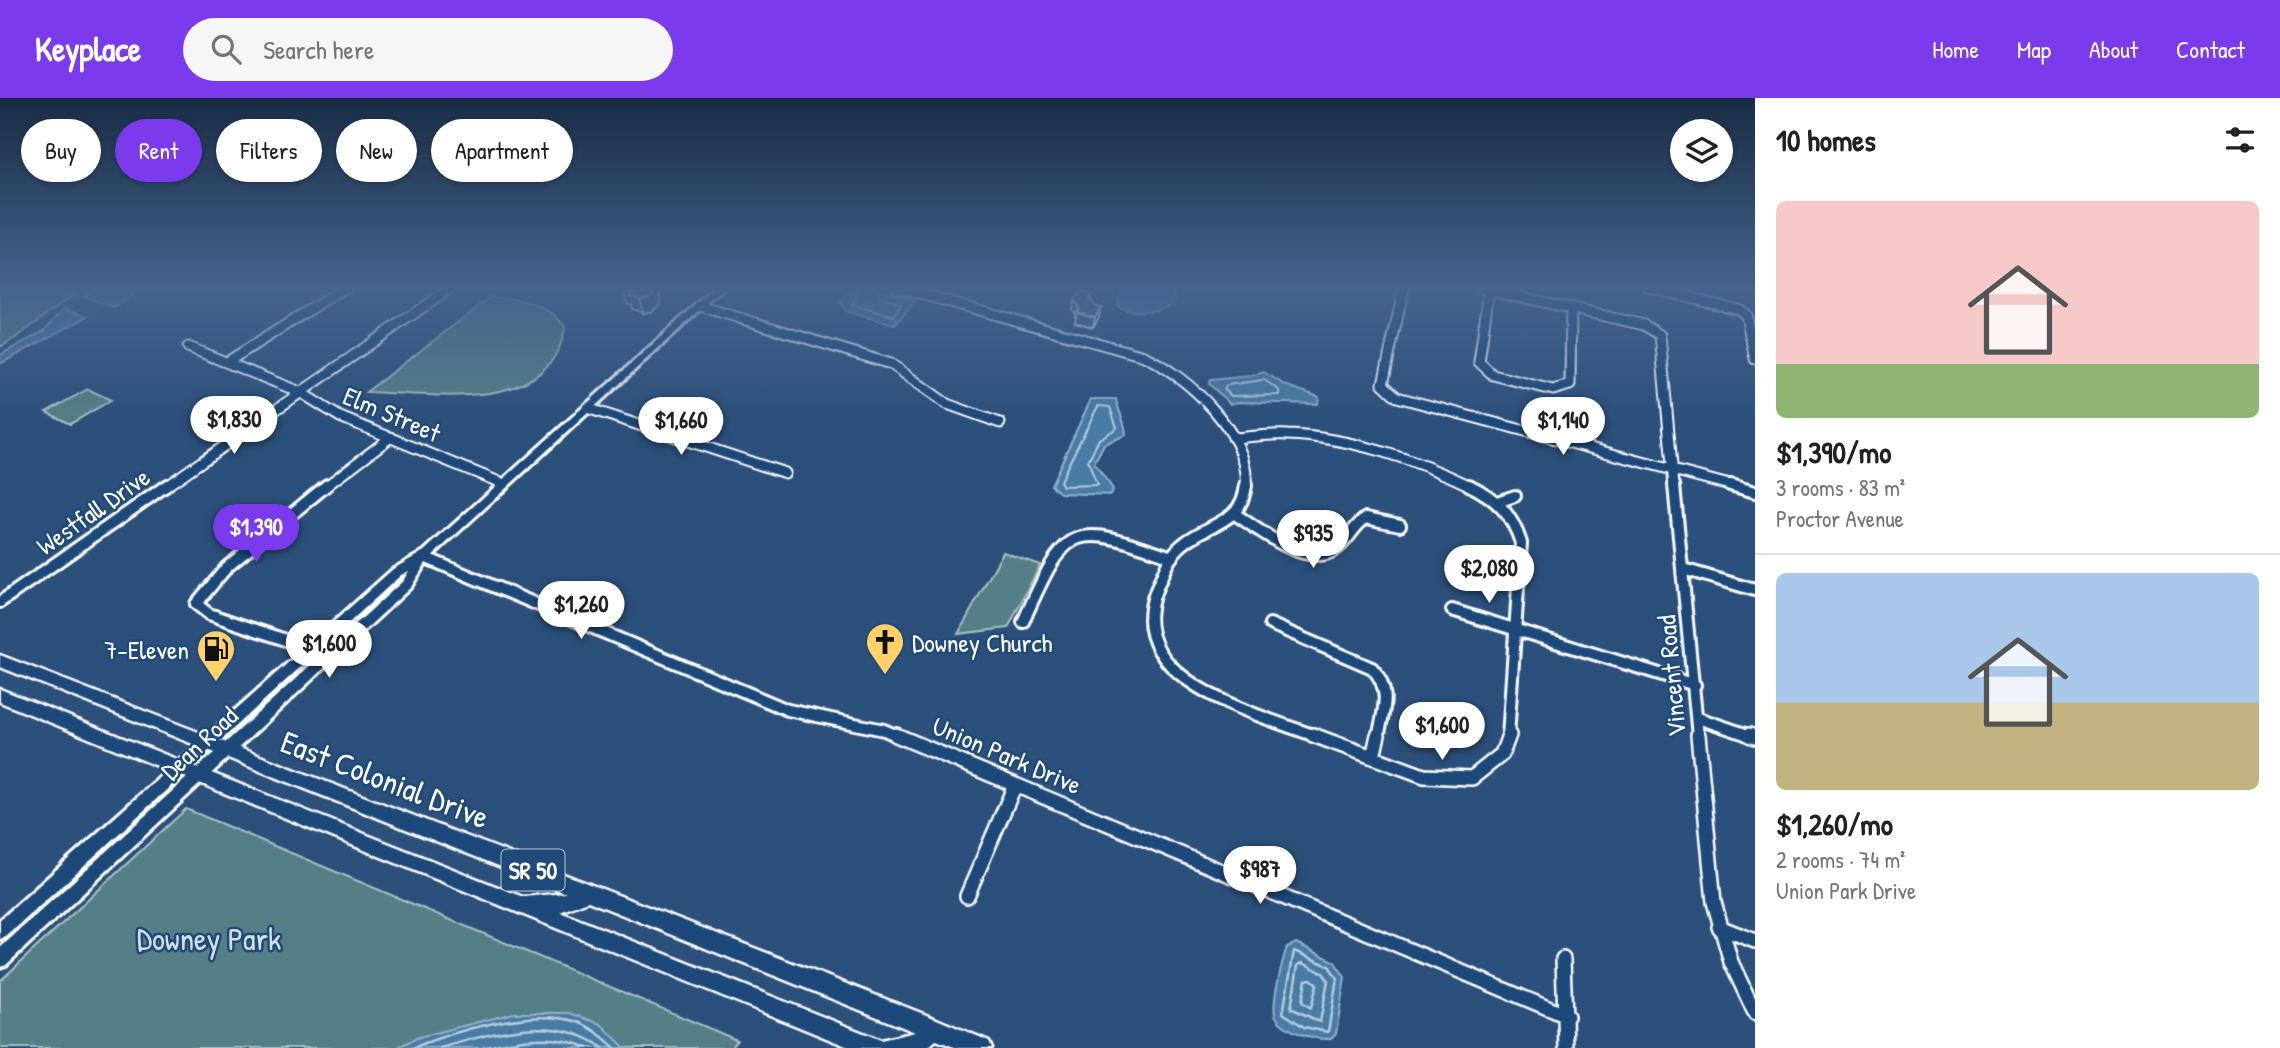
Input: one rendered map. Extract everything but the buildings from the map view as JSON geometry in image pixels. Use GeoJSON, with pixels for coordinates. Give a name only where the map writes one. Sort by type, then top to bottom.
{"type":"FeatureCollection","features":[{"type":"Feature","properties":{"kind":"highway","name":"East Colonial Drive"},"geometry":{"type":"LineString","coordinates":[[0,662],[982,1048]]}},
{"type":"Feature","properties":{"kind":"highway","name":"SR 50"},"geometry":{"type":"LineString","coordinates":[[0,695],[876,1048]]}},
{"type":"Feature","properties":{"kind":"highway"},"geometry":{"type":"LineString","coordinates":[[516,903],[555,905],[573,901],[587,892]]}},
{"type":"Feature","properties":{"kind":"highway"},"geometry":{"type":"LineString","coordinates":[[887,1048],[920,1041],[934,1028]]}},
{"type":"Feature","properties":{"kind":"main road","name":"Dean Road"},"geometry":{"type":"LineString","coordinates":[[0,959],[407,584],[425,557],[672,331]]}},
{"type":"Feature","properties":{"kind":"main road","name":"Dean Road"},"geometry":{"type":"LineString","coordinates":[[0,931],[397,572],[425,557]]}},
{"type":"Feature","properties":{"kind":"street"},"geometry":{"type":"LineString","coordinates":[[227,362],[276,331]]}},
{"type":"Feature","properties":{"kind":"street","name":"Westfall Drive"},"geometry":{"type":"LineString","coordinates":[[0,602],[388,331]]}},
{"type":"Feature","properties":{"kind":"street"},"geometry":{"type":"LineString","coordinates":[[783,331],[891,364],[947,404],[1000,423]]}},
{"type":"Feature","properties":{"kind":"street"},"geometry":{"type":"LineString","coordinates":[[1055,331],[1144,356],[1181,376],[1197,391],[1233,438],[1245,470],[1247,486],[1244,499],[1235,514],[1198,533],[1172,556],[1150,605],[1150,627],[1166,664],[1214,698],[1424,776],[1472,778],[1490,766],[1503,754],[1509,735],[1521,543],[1516,527],[1497,502],[1472,485],[1447,474],[1337,443],[1288,435],[1233,438]]}},
{"type":"Feature","properties":{"kind":"street"},"geometry":{"type":"LineString","coordinates":[[1394,331],[1383,384],[1386,390],[1397,397],[1755,492]]}},
{"type":"Feature","properties":{"kind":"street"},"geometry":{"type":"LineString","coordinates":[[1483,331],[1479,362],[1484,369],[1493,375],[1553,390],[1565,389],[1570,385],[1571,331]]}},
{"type":"Feature","properties":{"kind":"street","name":"Vincent Road"},"geometry":{"type":"LineString","coordinates":[[1656,331],[1660,335],[1719,927],[1755,1013]]}},
{"type":"Feature","properties":{"kind":"street"},"geometry":{"type":"LineString","coordinates":[[1749,331],[1755,359]]}},
{"type":"Feature","properties":{"kind":"street","name":"Elm Street"},"geometry":{"type":"LineString","coordinates":[[188,347],[300,392],[340,417],[504,484]]}},
{"type":"Feature","properties":{"kind":"street"},"geometry":{"type":"LineString","coordinates":[[587,408],[785,473]]}},
{"type":"Feature","properties":{"kind":"street"},"geometry":{"type":"LineString","coordinates":[[312,649],[209,614],[196,604],[200,593],[210,582],[391,437]]}},
{"type":"Feature","properties":{"kind":"street"},"geometry":{"type":"LineString","coordinates":[[1497,502],[1515,496]]}},
{"type":"Feature","properties":{"kind":"street"},"geometry":{"type":"LineString","coordinates":[[1235,514],[1306,554],[1322,555],[1334,551],[1356,523],[1366,518],[1400,525]]}},
{"type":"Feature","properties":{"kind":"street"},"geometry":{"type":"LineString","coordinates":[[1023,622],[1054,558],[1070,541],[1084,537],[1102,537],[1172,556]]}},
{"type":"Feature","properties":{"kind":"street","name":"Union Park Drive"},"geometry":{"type":"LineString","coordinates":[[425,557],[788,710],[884,730],[1567,1016]]}},
{"type":"Feature","properties":{"kind":"street"},"geometry":{"type":"LineString","coordinates":[[1684,569],[1755,590]]}},
{"type":"Feature","properties":{"kind":"street"},"geometry":{"type":"LineString","coordinates":[[1452,610],[1695,685]]}},
{"type":"Feature","properties":{"kind":"street"},"geometry":{"type":"LineString","coordinates":[[1270,624],[1282,633],[1360,660],[1374,668],[1384,681],[1386,694],[1373,757]]}},
{"type":"Feature","properties":{"kind":"street"},"geometry":{"type":"LineString","coordinates":[[1698,718],[1755,737]]}},
{"type":"Feature","properties":{"kind":"street"},"geometry":{"type":"LineString","coordinates":[[967,897],[1015,785]]}},
{"type":"Feature","properties":{"kind":"street"},"geometry":{"type":"LineString","coordinates":[[1719,927],[1755,941]]}},
{"type":"Feature","properties":{"kind":"street"},"geometry":{"type":"LineString","coordinates":[[1563,959],[1566,1048]]}},
{"type":"Feature","properties":{"kind":"green space"},"geometry":{"type":"Polygon","coordinates":[[[0,331],[25,331],[23,333],[0,347],[0,331]]]}},
{"type":"Feature","properties":{"kind":"green space"},"geometry":{"type":"Polygon","coordinates":[[[446,331],[564,331],[555,356],[537,375],[512,387],[484,394],[453,396],[366,392],[446,331]]]}},
{"type":"Feature","properties":{"kind":"green space"},"geometry":{"type":"Polygon","coordinates":[[[88,389],[111,400],[70,424],[46,412],[88,389]]]}},
{"type":"Feature","properties":{"kind":"green space"},"geometry":{"type":"Polygon","coordinates":[[[1003,552],[1040,565],[1008,628],[958,634],[1003,552]]]}},
{"type":"Feature","properties":{"kind":"green space","name":"Downey Park"},"geometry":{"type":"Polygon","coordinates":[[[186,809],[737,1040],[732,1048],[0,1048],[0,981],[186,809]]]}},
{"type":"Feature","properties":{"kind":"water"},"geometry":{"type":"Polygon","coordinates":[[[43,331],[60,331],[0,364],[0,355],[43,331]]]}},
{"type":"Feature","properties":{"kind":"water"},"geometry":{"type":"Polygon","coordinates":[[[1264,372],[1285,385],[1319,397],[1318,404],[1230,404],[1209,384],[1210,380],[1264,372]]]}},
{"type":"Feature","properties":{"kind":"water"},"geometry":{"type":"Polygon","coordinates":[[[1091,399],[1116,399],[1125,426],[1126,435],[1104,444],[1094,463],[1113,489],[1110,495],[1060,493],[1051,485],[1091,399]]]}},
{"type":"Feature","properties":{"kind":"water"},"geometry":{"type":"Polygon","coordinates":[[[1296,943],[1334,961],[1345,977],[1336,1034],[1331,1039],[1301,1034],[1286,1027],[1276,1017],[1276,993],[1283,961],[1287,947],[1296,943]]]}},
{"type":"Feature","properties":{"kind":"water"},"geometry":{"type":"Polygon","coordinates":[[[514,1013],[570,1013],[601,1024],[625,1048],[396,1048],[419,1037],[514,1013]]]}},
{"type":"Feature","properties":{"kind":"place","name":"Downey Church"},"geometry":{"type":"Point","coordinates":[885,676]}},
{"type":"Feature","properties":{"kind":"place","name":"7-Eleven"},"geometry":{"type":"Point","coordinates":[216,683]}}]}
